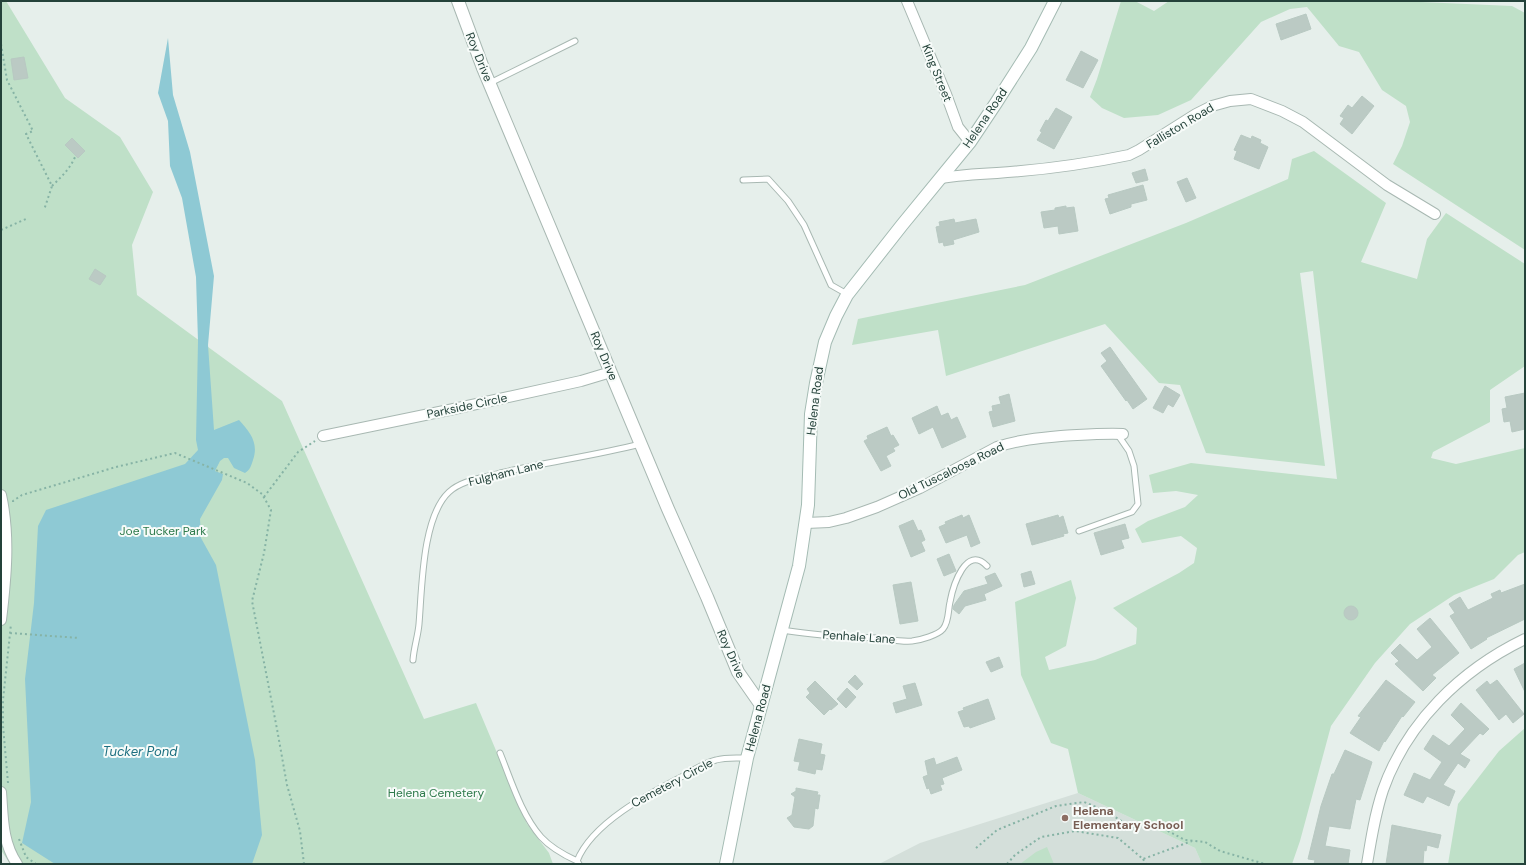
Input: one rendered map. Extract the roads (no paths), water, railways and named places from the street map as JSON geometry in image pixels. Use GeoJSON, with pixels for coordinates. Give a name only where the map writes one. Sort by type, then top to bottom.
{"type":"FeatureCollection","features":[{"type":"Feature","properties":{"kind":"main road","name":"Roy Drive"},"geometry":{"type":"LineString","coordinates":[[458,1],[490,83],[738,672],[761,705]]}},
{"type":"Feature","properties":{"kind":"main road","name":"Helena Road"},"geometry":{"type":"LineString","coordinates":[[729,862],[747,758],[799,566],[806,523],[811,414],[825,342],[848,295],[902,225],[970,142],[1031,48],[1055,1]]}},
{"type":"Feature","properties":{"kind":"street","name":"King Street"},"geometry":{"type":"LineString","coordinates":[[908,1],[958,127],[970,142]]}},
{"type":"Feature","properties":{"kind":"street","name":"Falliston Road"},"geometry":{"type":"LineString","coordinates":[[942,178],[965,174],[997,173],[1046,168],[1129,155],[1196,114],[1212,106],[1230,100],[1251,99],[1282,111],[1303,122],[1387,185],[1435,214]]}},
{"type":"Feature","properties":{"kind":"street","name":"Parkside Circle"},"geometry":{"type":"LineString","coordinates":[[323,436],[457,409],[581,381],[611,372]]}},
{"type":"Feature","properties":{"kind":"street","name":"Old Tuscaloosa Road"},"geometry":{"type":"LineString","coordinates":[[806,523],[829,522],[846,518],[876,507],[920,488],[1008,443],[1048,437],[1096,433],[1120,434]]}},
{"type":"Feature","properties":{"kind":"street"},"geometry":{"type":"LineString","coordinates":[[1,495],[5,519],[7,558],[6,621]]}},
{"type":"Feature","properties":{"kind":"street"},"geometry":{"type":"LineString","coordinates":[[1367,864],[1377,810],[1384,789],[1399,756],[1415,730],[1428,713],[1456,684],[1486,661],[1525,639]]}},
{"type":"Feature","properties":{"kind":"street"},"geometry":{"type":"LineString","coordinates":[[5,790],[5,834],[7,846],[16,864]]}},
{"type":"Feature","properties":{"kind":"lane"},"geometry":{"type":"LineString","coordinates":[[490,83],[575,41]]}},
{"type":"Feature","properties":{"kind":"lane"},"geometry":{"type":"LineString","coordinates":[[743,180],[768,179],[788,200],[804,225],[831,285],[848,295]]}},
{"type":"Feature","properties":{"kind":"lane"},"geometry":{"type":"LineString","coordinates":[[1079,531],[1132,512],[1138,504],[1134,466],[1129,450],[1120,434]]}},
{"type":"Feature","properties":{"kind":"lane","name":"Fulgham Lane"},"geometry":{"type":"LineString","coordinates":[[413,660],[419,623],[419,606],[424,561],[436,512],[448,493],[458,486],[473,480],[641,444]]}},
{"type":"Feature","properties":{"kind":"lane","name":"Penhale Lane"},"geometry":{"type":"LineString","coordinates":[[782,630],[856,638],[914,641],[935,634],[943,629],[946,623],[950,602],[963,568],[967,563],[973,560],[982,560],[988,566]]}},
{"type":"Feature","properties":{"kind":"lane"},"geometry":{"type":"LineString","coordinates":[[500,753],[521,805],[540,836],[556,850],[578,862]]}},
{"type":"Feature","properties":{"kind":"lane","name":"Cemetery Circle"},"geometry":{"type":"LineString","coordinates":[[578,862],[581,851],[599,831],[616,815],[649,793],[715,760],[747,758]]}},
{"type":"Feature","properties":{"kind":"water","name":"Tucker Pond"},"geometry":{"type":"Polygon","coordinates":[[[168,38],[173,95],[190,152],[214,276],[208,345],[214,430],[239,420],[250,433],[255,448],[255,454],[251,466],[245,473],[234,468],[228,458],[224,458],[220,461],[215,471],[223,474],[222,480],[200,519],[201,538],[216,565],[255,760],[262,835],[252,864],[55,864],[22,843],[31,802],[25,679],[34,603],[38,526],[46,510],[185,464],[198,450],[196,440],[198,341],[196,277],[182,198],[170,166],[168,121],[158,93],[168,38]]]}},
{"type":"Feature","properties":{"kind":"place","name":"Helena Elementary School"},"geometry":{"type":"Point","coordinates":[1065,818]}},
{"type":"Feature","properties":{"kind":"park label","name":"Joe Tucker Park"},"geometry":{"type":"Point","coordinates":[163,531]}},
{"type":"Feature","properties":{"kind":"park label","name":"Helena Cemetery"},"geometry":{"type":"Point","coordinates":[436,793]}}]}
